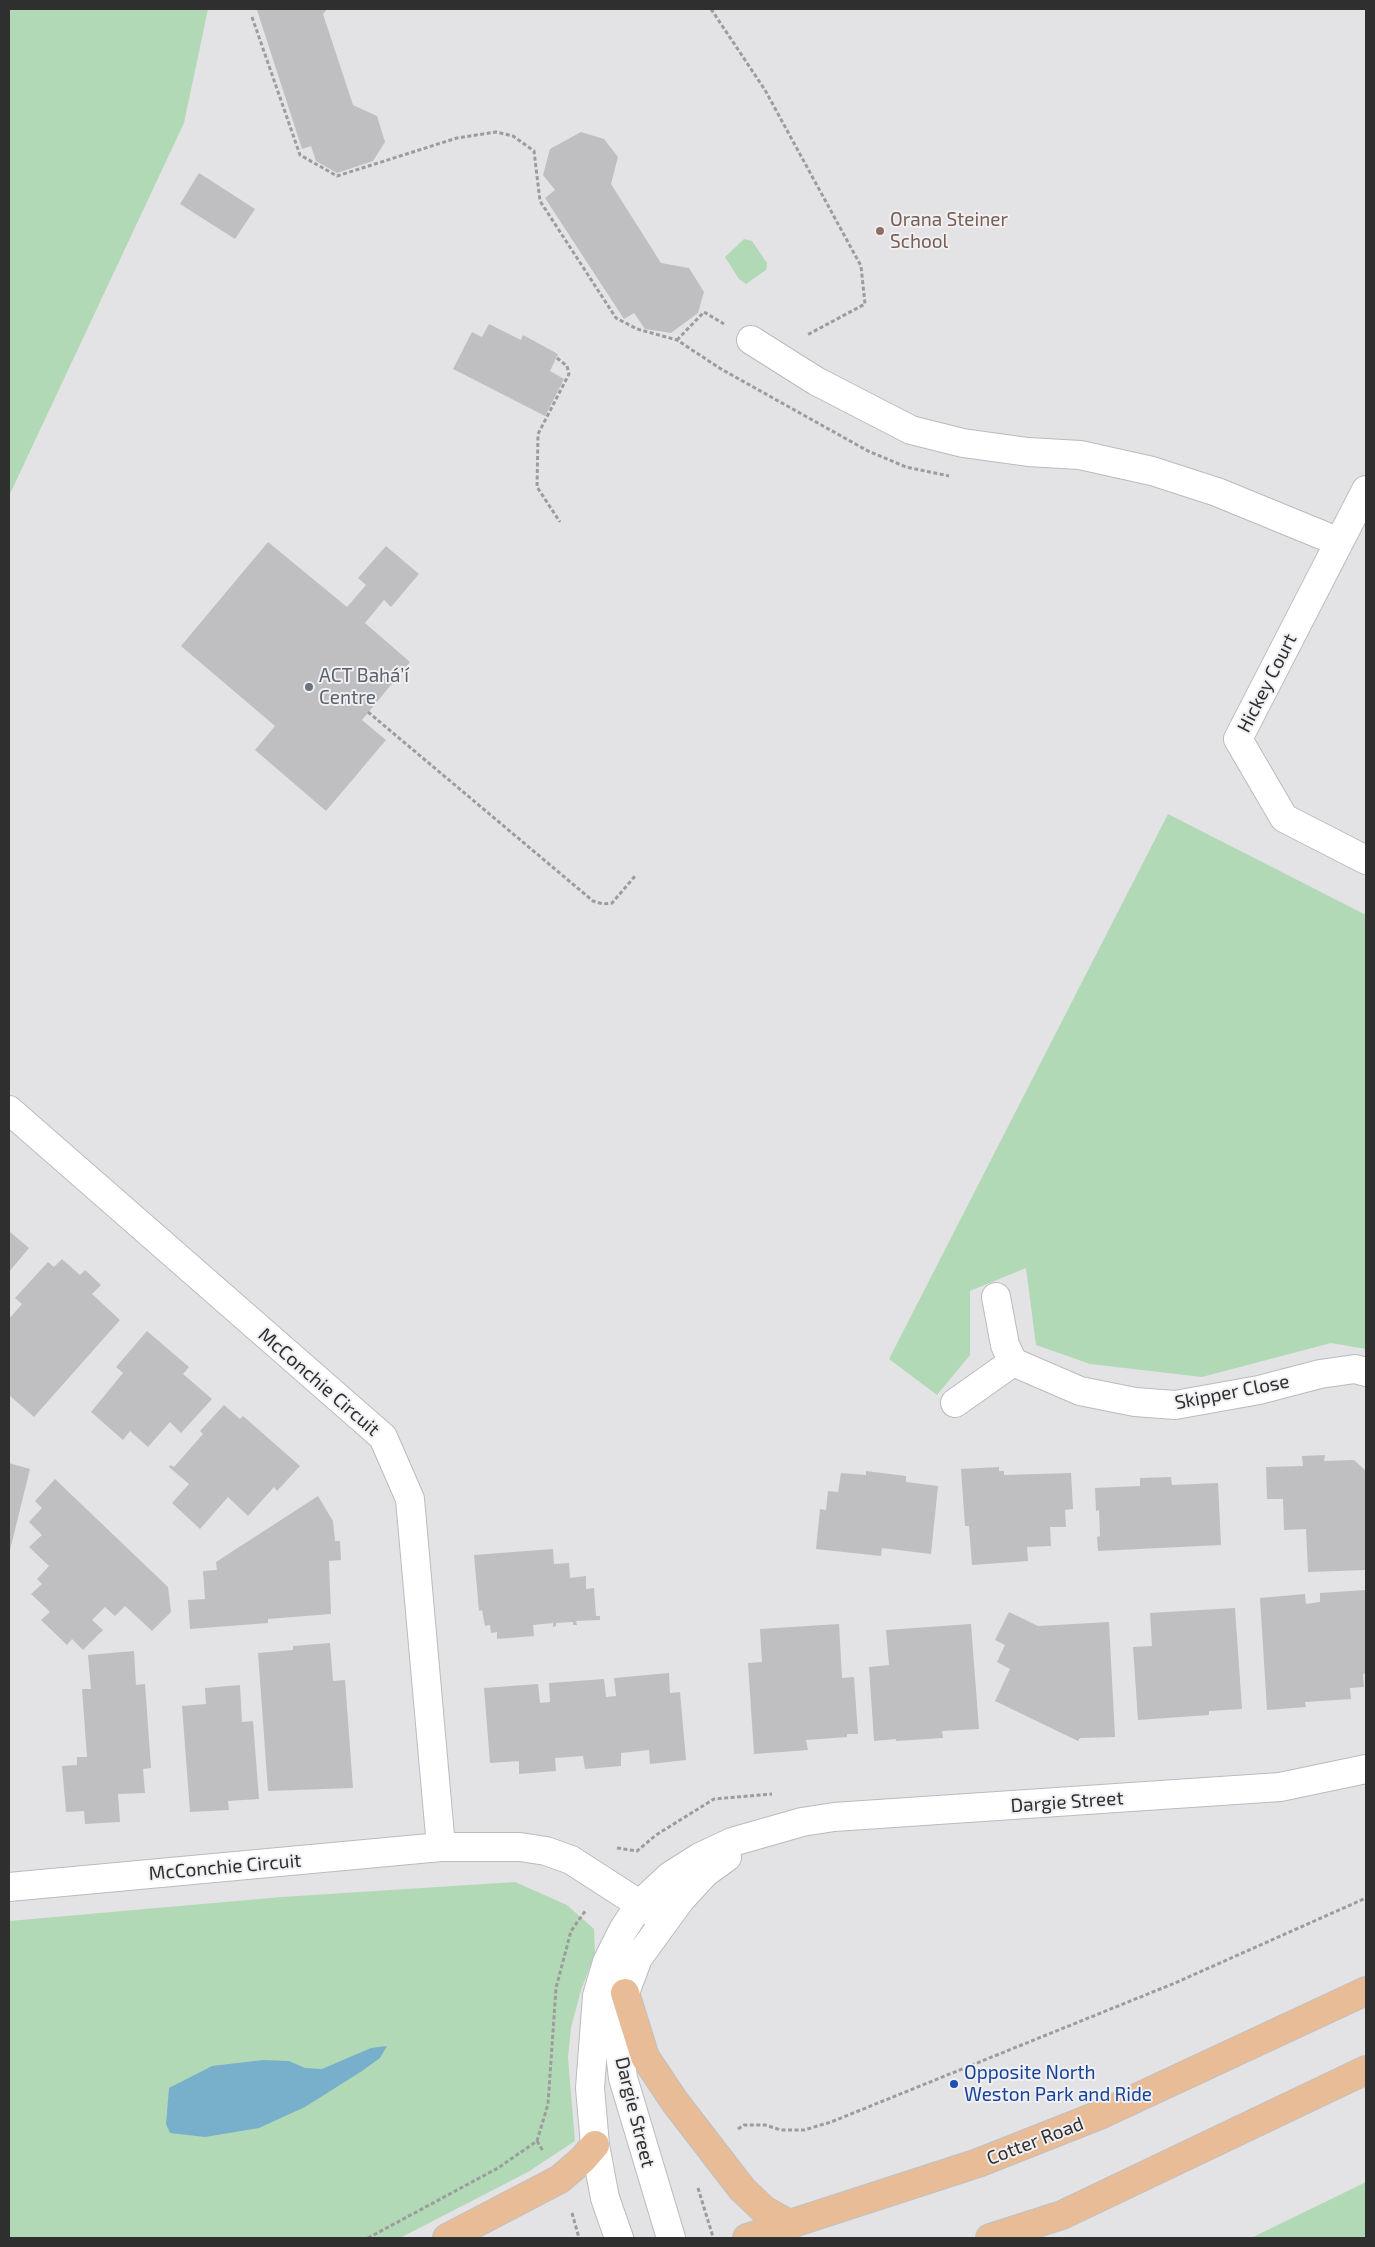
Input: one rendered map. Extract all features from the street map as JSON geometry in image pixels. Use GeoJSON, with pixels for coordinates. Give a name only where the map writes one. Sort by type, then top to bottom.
{"type":"FeatureCollection","features":[{"type":"Feature","properties":{"kind":"main road","name":"Cotter Road"},"geometry":{"type":"LineString","coordinates":[[747,2238],[978,2163],[1102,2114],[1366,1991]]}},
{"type":"Feature","properties":{"kind":"main road"},"geometry":{"type":"LineString","coordinates":[[625,1992],[645,2057],[675,2102],[742,2189],[764,2210],[791,2225]]}},
{"type":"Feature","properties":{"kind":"main road"},"geometry":{"type":"LineString","coordinates":[[990,2238],[1062,2215],[1366,2070]]}},
{"type":"Feature","properties":{"kind":"main road"},"geometry":{"type":"LineString","coordinates":[[447,2238],[560,2179],[583,2159],[595,2145]]}},
{"type":"Feature","properties":{"kind":"main road"},"geometry":{"type":"LineString","coordinates":[[1037,2238],[1062,2215]]}},
{"type":"Feature","properties":{"kind":"street"},"geometry":{"type":"LineString","coordinates":[[751,340],[816,381],[911,430],[963,443],[1028,452],[1080,455],[1152,471],[1217,492],[1340,542]]}},
{"type":"Feature","properties":{"kind":"street","name":"Hickey Court"},"geometry":{"type":"LineString","coordinates":[[1366,490],[1238,739],[1284,818],[1366,860]]}},
{"type":"Feature","properties":{"kind":"street","name":"McConchie Circuit"},"geometry":{"type":"LineString","coordinates":[[9,1110],[383,1437],[410,1499],[441,1848]]}},
{"type":"Feature","properties":{"kind":"street"},"geometry":{"type":"LineString","coordinates":[[955,1403],[1013,1362],[1005,1345],[996,1297]]}},
{"type":"Feature","properties":{"kind":"street","name":"Skipper Close"},"geometry":{"type":"LineString","coordinates":[[1013,1362],[1080,1391],[1135,1402],[1175,1405],[1259,1390],[1320,1374],[1355,1369],[1366,1372]]}},
{"type":"Feature","properties":{"kind":"street","name":"Dargie Street"},"geometry":{"type":"LineString","coordinates":[[619,2238],[605,2198],[595,2145],[590,2088],[597,1996],[607,1962],[623,1930],[640,1904],[670,1876],[700,1857],[732,1842],[767,1834],[802,1822],[834,1817],[1280,1787],[1366,1769]]}},
{"type":"Feature","properties":{"kind":"street","name":"Dargie Street"},"geometry":{"type":"LineString","coordinates":[[671,2238],[623,2078],[618,2037],[625,1992],[638,1958],[664,1920],[706,1873],[735,1851],[767,1834]]}},
{"type":"Feature","properties":{"kind":"street","name":"McConchie Circuit"},"geometry":{"type":"LineString","coordinates":[[9,1888],[441,1848],[520,1847],[546,1852],[571,1860],[664,1920]]}},
{"type":"Feature","properties":{"kind":"path"},"geometry":{"type":"LineString","coordinates":[[711,9],[765,90],[861,266],[865,304],[804,337]]}},
{"type":"Feature","properties":{"kind":"path"},"geometry":{"type":"LineString","coordinates":[[252,17],[300,155],[337,176],[457,138],[496,132],[513,136],[534,151],[540,201],[616,318],[637,329],[677,340],[721,369]]}},
{"type":"Feature","properties":{"kind":"path"},"geometry":{"type":"LineString","coordinates":[[677,340],[704,312],[751,340]]}},
{"type":"Feature","properties":{"kind":"path"},"geometry":{"type":"LineString","coordinates":[[557,358],[567,366],[569,374],[538,434],[537,487],[560,522]]}},
{"type":"Feature","properties":{"kind":"path"},"geometry":{"type":"LineString","coordinates":[[368,712],[593,901],[603,904],[612,903],[636,875]]}},
{"type":"Feature","properties":{"kind":"path"},"geometry":{"type":"LineString","coordinates":[[765,2125],[781,2130],[804,2130],[831,2122],[1175,1983],[1366,1898]]}},
{"type":"Feature","properties":{"kind":"path"},"geometry":{"type":"LineString","coordinates":[[368,2238],[498,2168],[537,2141],[548,2104],[556,1988],[571,1931],[590,1904]]}},
{"type":"Feature","properties":{"kind":"path"},"geometry":{"type":"LineString","coordinates":[[697,2186],[714,2238]]}},
{"type":"Feature","properties":{"kind":"path"},"geometry":{"type":"LineString","coordinates":[[571,2207],[579,2238]]}},
{"type":"Feature","properties":{"kind":"green space"},"geometry":{"type":"Polygon","coordinates":[[[9,9],[208,9],[184,123],[9,496],[9,9]]]}},
{"type":"Feature","properties":{"kind":"green space"},"geometry":{"type":"Polygon","coordinates":[[[744,239],[752,241],[767,263],[766,270],[746,284],[739,279],[725,257],[744,239]]]}},
{"type":"Feature","properties":{"kind":"green space"},"geometry":{"type":"Polygon","coordinates":[[[1168,814],[1366,915],[1366,1349],[1331,1343],[1202,1377],[1090,1364],[1036,1345],[1026,1268],[970,1291],[970,1355],[937,1395],[889,1359],[1168,814]]]}},
{"type":"Feature","properties":{"kind":"green space"},"geometry":{"type":"Polygon","coordinates":[[[515,1882],[567,1905],[594,1929],[595,1954],[581,1990],[571,2028],[568,2058],[575,2141],[528,2172],[400,2238],[9,2238],[9,1921],[282,1897],[515,1882]]]}},
{"type":"Feature","properties":{"kind":"green space"},"geometry":{"type":"Polygon","coordinates":[[[1366,2182],[1366,2238],[1251,2238],[1366,2182]]]}},
{"type":"Feature","properties":{"kind":"water"},"geometry":{"type":"Polygon","coordinates":[[[387,2046],[380,2058],[362,2071],[305,2107],[259,2128],[205,2137],[170,2133],[166,2124],[169,2088],[212,2066],[263,2060],[289,2061],[305,2068],[322,2069],[371,2048],[387,2046]]]}},
{"type":"Feature","properties":{"kind":"building"},"geometry":{"type":"Polygon","coordinates":[[[327,9],[323,14],[353,105],[377,116],[385,142],[373,161],[337,173],[316,161],[311,146],[302,149],[257,10],[327,9]]]}},
{"type":"Feature","properties":{"kind":"building"},"geometry":{"type":"Polygon","coordinates":[[[581,132],[604,139],[618,157],[611,184],[661,263],[689,268],[704,292],[698,313],[671,333],[645,329],[634,313],[624,319],[545,198],[555,190],[543,175],[550,149],[581,132]]]}},
{"type":"Feature","properties":{"kind":"building"},"geometry":{"type":"Polygon","coordinates":[[[199,173],[255,209],[235,239],[180,204],[199,173]]]}},
{"type":"Feature","properties":{"kind":"building"},"geometry":{"type":"Polygon","coordinates":[[[489,324],[521,340],[523,335],[558,354],[550,371],[564,379],[545,416],[453,369],[472,332],[482,337],[489,324]]]}},
{"type":"Feature","properties":{"kind":"building","name":"ACT Bahá’í Centre"},"geometry":{"type":"Polygon","coordinates":[[[268,542],[347,607],[366,585],[358,578],[386,546],[419,574],[391,607],[384,600],[365,623],[410,662],[362,720],[386,740],[326,811],[255,750],[275,726],[181,646],[268,542]]]}},
{"type":"Feature","properties":{"kind":"building"},"geometry":{"type":"Polygon","coordinates":[[[9,1231],[29,1248],[9,1272],[9,1231]]]}},
{"type":"Feature","properties":{"kind":"building"},"geometry":{"type":"Polygon","coordinates":[[[62,1259],[80,1275],[85,1270],[101,1285],[92,1294],[120,1320],[34,1417],[9,1395],[9,1319],[22,1304],[15,1298],[48,1262],[54,1267],[62,1259]]]}},
{"type":"Feature","properties":{"kind":"building"},"geometry":{"type":"Polygon","coordinates":[[[147,1331],[189,1367],[183,1374],[212,1399],[181,1433],[170,1422],[148,1447],[130,1431],[123,1440],[91,1412],[123,1373],[116,1367],[147,1331]]]}},
{"type":"Feature","properties":{"kind":"building"},"geometry":{"type":"Polygon","coordinates":[[[224,1405],[240,1419],[243,1416],[300,1466],[277,1491],[274,1487],[248,1516],[228,1497],[200,1529],[172,1503],[189,1484],[169,1467],[170,1465],[174,1467],[203,1434],[200,1431],[224,1405]]]}},
{"type":"Feature","properties":{"kind":"building"},"geometry":{"type":"Polygon","coordinates":[[[1325,1455],[1324,1461],[1354,1460],[1366,1471],[1366,1570],[1308,1572],[1306,1529],[1284,1530],[1283,1499],[1267,1499],[1266,1467],[1303,1466],[1302,1456],[1325,1455]]]}},
{"type":"Feature","properties":{"kind":"building"},"geometry":{"type":"Polygon","coordinates":[[[9,1463],[30,1469],[9,1554],[9,1463]]]}},
{"type":"Feature","properties":{"kind":"building"},"geometry":{"type":"Polygon","coordinates":[[[999,1467],[999,1471],[1004,1471],[1004,1475],[1071,1473],[1073,1509],[1065,1510],[1066,1527],[1050,1527],[1051,1546],[1027,1547],[1028,1561],[972,1565],[969,1526],[965,1526],[961,1469],[999,1467]]]}},
{"type":"Feature","properties":{"kind":"building"},"geometry":{"type":"Polygon","coordinates":[[[866,1471],[906,1476],[906,1482],[938,1486],[931,1554],[882,1548],[881,1556],[816,1549],[820,1509],[826,1510],[828,1491],[838,1492],[841,1473],[866,1475],[866,1471]]]}},
{"type":"Feature","properties":{"kind":"building"},"geometry":{"type":"Polygon","coordinates":[[[1171,1477],[1172,1485],[1218,1483],[1221,1545],[1098,1551],[1097,1537],[1100,1536],[1099,1510],[1096,1511],[1095,1488],[1140,1486],[1140,1478],[1171,1477]]]}},
{"type":"Feature","properties":{"kind":"building"},"geometry":{"type":"Polygon","coordinates":[[[55,1479],[168,1587],[171,1612],[152,1631],[125,1606],[115,1616],[105,1607],[92,1620],[103,1630],[83,1650],[72,1639],[67,1645],[41,1620],[50,1612],[31,1594],[42,1584],[37,1579],[49,1566],[29,1547],[42,1535],[29,1522],[42,1508],[35,1501],[55,1479]]]}},
{"type":"Feature","properties":{"kind":"building"},"geometry":{"type":"Polygon","coordinates":[[[318,1496],[333,1521],[335,1541],[340,1541],[341,1560],[329,1561],[331,1614],[268,1619],[268,1623],[190,1629],[188,1600],[205,1599],[203,1571],[217,1570],[216,1562],[318,1496]]]}},
{"type":"Feature","properties":{"kind":"building"},"geometry":{"type":"Polygon","coordinates":[[[553,1549],[554,1564],[569,1563],[570,1578],[586,1576],[586,1589],[594,1588],[596,1616],[600,1616],[600,1620],[576,1621],[577,1625],[573,1625],[573,1622],[556,1623],[556,1626],[553,1627],[553,1623],[533,1625],[534,1636],[497,1639],[497,1632],[491,1633],[490,1625],[485,1626],[482,1610],[479,1611],[474,1555],[553,1549]]]}},
{"type":"Feature","properties":{"kind":"building"},"geometry":{"type":"Polygon","coordinates":[[[1366,1590],[1366,1673],[1363,1674],[1364,1687],[1350,1688],[1351,1699],[1305,1702],[1306,1707],[1267,1710],[1260,1598],[1305,1594],[1306,1604],[1320,1602],[1320,1593],[1366,1590]]]}},
{"type":"Feature","properties":{"kind":"building"},"geometry":{"type":"Polygon","coordinates":[[[1235,1608],[1242,1709],[1209,1711],[1209,1715],[1138,1720],[1133,1647],[1152,1646],[1150,1613],[1235,1608]]]}},
{"type":"Feature","properties":{"kind":"building"},"geometry":{"type":"Polygon","coordinates":[[[1009,1612],[1038,1626],[1109,1622],[1115,1737],[1080,1738],[1078,1741],[995,1701],[1010,1669],[997,1662],[1005,1645],[995,1640],[1009,1612]]]}},
{"type":"Feature","properties":{"kind":"building"},"geometry":{"type":"Polygon","coordinates":[[[839,1624],[842,1678],[854,1677],[858,1734],[847,1734],[847,1737],[806,1740],[808,1750],[754,1754],[748,1663],[762,1662],[760,1629],[839,1624]]]}},
{"type":"Feature","properties":{"kind":"building"},"geometry":{"type":"Polygon","coordinates":[[[971,1624],[979,1729],[942,1731],[943,1738],[874,1741],[869,1667],[889,1665],[886,1630],[971,1624]]]}},
{"type":"Feature","properties":{"kind":"building"},"geometry":{"type":"Polygon","coordinates":[[[330,1643],[333,1681],[345,1680],[353,1788],[268,1791],[258,1653],[293,1650],[293,1646],[330,1643]]]}},
{"type":"Feature","properties":{"kind":"building"},"geometry":{"type":"Polygon","coordinates":[[[134,1651],[136,1685],[145,1684],[151,1768],[143,1769],[145,1793],[118,1794],[120,1822],[85,1824],[84,1811],[66,1812],[62,1766],[77,1765],[77,1757],[87,1757],[82,1689],[91,1689],[88,1655],[134,1651]]]}},
{"type":"Feature","properties":{"kind":"building"},"geometry":{"type":"Polygon","coordinates":[[[669,1673],[670,1693],[680,1692],[686,1760],[650,1764],[649,1750],[621,1753],[621,1766],[585,1769],[583,1756],[555,1758],[556,1771],[519,1774],[519,1761],[490,1763],[484,1688],[538,1684],[540,1703],[550,1702],[549,1683],[604,1679],[606,1697],[616,1696],[614,1678],[669,1673]]]}},
{"type":"Feature","properties":{"kind":"building"},"geometry":{"type":"Polygon","coordinates":[[[240,1685],[242,1722],[253,1721],[259,1799],[228,1801],[229,1810],[190,1812],[182,1706],[206,1704],[205,1688],[240,1685]]]}},
{"type":"Feature","properties":{"kind":"place","name":"Orana Steiner School"},"geometry":{"type":"Point","coordinates":[880,231]}},
{"type":"Feature","properties":{"kind":"place","name":"ACT Bahá’í Centre"},"geometry":{"type":"Point","coordinates":[309,687]}},
{"type":"Feature","properties":{"kind":"place","name":"Opposite North Weston Park and Ride"},"geometry":{"type":"Point","coordinates":[954,2084]}}]}
